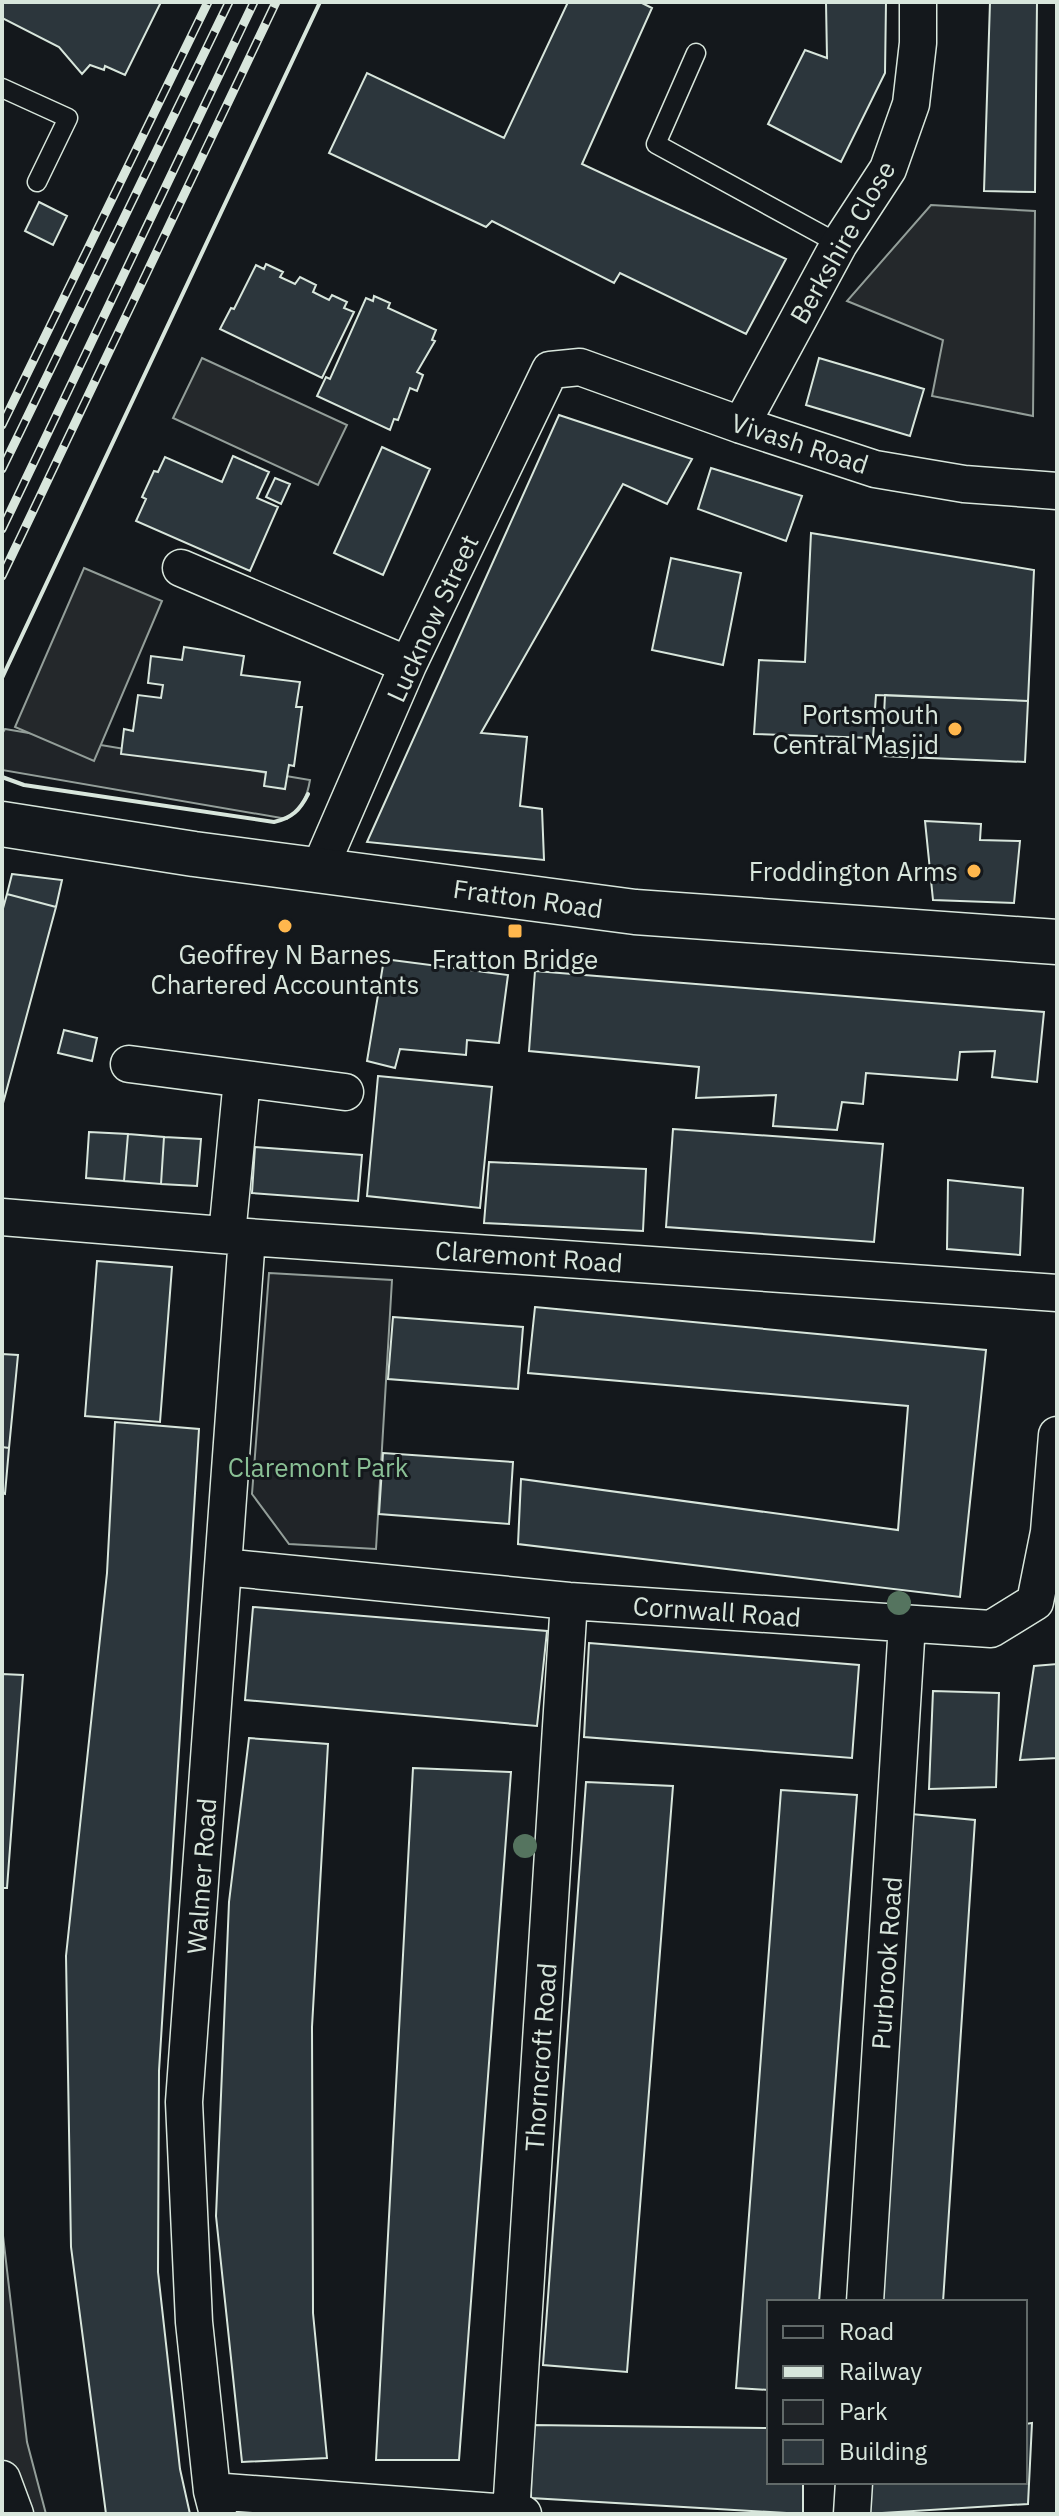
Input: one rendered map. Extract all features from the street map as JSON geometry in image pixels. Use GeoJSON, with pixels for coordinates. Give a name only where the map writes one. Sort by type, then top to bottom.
{"type":"FeatureCollection","features":[{"type":"Feature","properties":{"kind":"main road","name":"Fratton Road"},"geometry":{"type":"LineString","coordinates":[[2,824],[194,854],[635,912],[1057,942]]}},
{"type":"Feature","properties":{"kind":"street","name":"Berkshire Close"},"geometry":{"type":"LineString","coordinates":[[741,425],[839,244],[888,169],[911,104],[918,43],[918,2]]}},
{"type":"Feature","properties":{"kind":"street","name":"Vivash Road"},"geometry":{"type":"LineString","coordinates":[[550,370],[580,367],[875,469],[964,484],[1057,491]]}},
{"type":"Feature","properties":{"kind":"street","name":"Lucknow Street"},"geometry":{"type":"LineString","coordinates":[[319,870],[408,665],[550,370]]}},
{"type":"Feature","properties":{"kind":"street"},"geometry":{"type":"LineString","coordinates":[[181,568],[408,665]]}},
{"type":"Feature","properties":{"kind":"street"},"geometry":{"type":"LineString","coordinates":[[129,1064],[345,1092]]}},
{"type":"Feature","properties":{"kind":"street","name":"Walmer Road"},"geometry":{"type":"LineString","coordinates":[[215,2502],[194,2322],[184,2102],[223,1567],[242,1079]]}},
{"type":"Feature","properties":{"kind":"street","name":"Claremont Road"},"geometry":{"type":"LineString","coordinates":[[2,1217],[1057,1293]]}},
{"type":"Feature","properties":{"kind":"street","name":"Cornwall Road"},"geometry":{"type":"LineString","coordinates":[[223,1567],[569,1601],[991,1629],[1035,1602],[1053,1533],[1057,1435]]}},
{"type":"Feature","properties":{"kind":"street","name":"Thorncroft Road"},"geometry":{"type":"LineString","coordinates":[[517,2513],[569,1601]]}},
{"type":"Feature","properties":{"kind":"street","name":"Purbrook Road"},"geometry":{"type":"LineString","coordinates":[[865,2300],[907,1624]]}},
{"type":"Feature","properties":{"kind":"street"},"geometry":{"type":"LineString","coordinates":[[2,2479],[15,2514]]}},
{"type":"Feature","properties":{"kind":"street"},"geometry":{"type":"LineString","coordinates":[[852,2514],[854,2484]]}},
{"type":"Feature","properties":{"kind":"street"},"geometry":{"type":"LineString","coordinates":[[215,2502],[517,2513]]}},
{"type":"Feature","properties":{"kind":"lane"},"geometry":{"type":"LineString","coordinates":[[696,53],[656,144],[839,244]]}},
{"type":"Feature","properties":{"kind":"lane"},"geometry":{"type":"LineString","coordinates":[[2,88],[68,118],[37,182]]}},
{"type":"Feature","properties":{"kind":"green space"},"geometry":{"type":"Polygon","coordinates":[[[5,729],[310,780],[303,802],[287,819],[2,770],[2,734],[5,729]]]}},
{"type":"Feature","properties":{"kind":"green space","name":"Claremont Park"},"geometry":{"type":"Polygon","coordinates":[[[269,1273],[392,1280],[376,1549],[289,1544],[252,1494],[269,1273]]]}},
{"type":"Feature","properties":{"kind":"shaded area"},"geometry":{"type":"Polygon","coordinates":[[[931,205],[1035,211],[1033,416],[932,396],[943,340],[847,301],[931,205]]]}},
{"type":"Feature","properties":{"kind":"shaded area"},"geometry":{"type":"Polygon","coordinates":[[[202,358],[347,425],[318,485],[173,418],[202,358]]]}},
{"type":"Feature","properties":{"kind":"shaded area"},"geometry":{"type":"Polygon","coordinates":[[[84,568],[162,601],[94,761],[15,727],[84,568]]]}},
{"type":"Feature","properties":{"kind":"shaded area"},"geometry":{"type":"Polygon","coordinates":[[[2,2227],[27,2442],[46,2514],[2,2514],[2,2227]]]}},
{"type":"Feature","properties":{"kind":"building"},"geometry":{"type":"Polygon","coordinates":[[[2,2],[161,2],[125,75],[105,66],[104,70],[90,65],[82,74],[59,47],[2,18],[2,2]]]}},
{"type":"Feature","properties":{"kind":"building"},"geometry":{"type":"Polygon","coordinates":[[[568,2],[640,2],[652,8],[582,164],[786,259],[746,334],[620,273],[614,283],[492,221],[486,227],[329,153],[367,73],[504,138],[568,2]]]}},
{"type":"Feature","properties":{"kind":"building"},"geometry":{"type":"Polygon","coordinates":[[[826,2],[886,2],[885,73],[841,162],[768,124],[805,50],[827,58],[826,2]]]}},
{"type":"Feature","properties":{"kind":"building"},"geometry":{"type":"Polygon","coordinates":[[[990,2],[1037,2],[1035,192],[984,191],[990,2]]]}},
{"type":"Feature","properties":{"kind":"building"},"geometry":{"type":"Polygon","coordinates":[[[39,202],[67,216],[53,245],[25,231],[39,202]]]}},
{"type":"Feature","properties":{"kind":"building"},"geometry":{"type":"Polygon","coordinates":[[[266,264],[283,272],[280,277],[295,284],[300,277],[316,285],[313,292],[329,300],[332,295],[347,302],[344,308],[354,312],[322,378],[220,329],[256,265],[264,269],[266,264]]]}},
{"type":"Feature","properties":{"kind":"building"},"geometry":{"type":"Polygon","coordinates":[[[374,296],[390,303],[388,308],[436,330],[432,340],[435,341],[417,372],[423,375],[417,391],[410,388],[398,420],[394,419],[390,430],[317,396],[326,377],[330,379],[366,298],[373,301],[374,296]]]}},
{"type":"Feature","properties":{"kind":"building"},"geometry":{"type":"Polygon","coordinates":[[[819,358],[924,389],[910,436],[806,405],[819,358]]]}},
{"type":"Feature","properties":{"kind":"building"},"geometry":{"type":"Polygon","coordinates":[[[559,415],[692,459],[667,504],[623,484],[481,733],[527,737],[520,806],[542,809],[544,860],[367,842],[559,415]]]}},
{"type":"Feature","properties":{"kind":"building"},"geometry":{"type":"Polygon","coordinates":[[[382,447],[430,469],[383,575],[334,553],[382,447]]]}},
{"type":"Feature","properties":{"kind":"building"},"geometry":{"type":"Polygon","coordinates":[[[233,456],[269,472],[257,498],[278,507],[250,571],[136,521],[146,499],[142,497],[154,471],[158,472],[165,457],[222,482],[233,456]]]}},
{"type":"Feature","properties":{"kind":"building"},"geometry":{"type":"Polygon","coordinates":[[[711,468],[802,496],[786,541],[698,509],[711,468]]]}},
{"type":"Feature","properties":{"kind":"building"},"geometry":{"type":"Polygon","coordinates":[[[275,478],[290,484],[281,504],[266,497],[275,478]]]}},
{"type":"Feature","properties":{"kind":"building"},"geometry":{"type":"Polygon","coordinates":[[[811,533],[1034,570],[1028,701],[876,695],[873,738],[754,734],[759,660],[805,662],[811,533]]]}},
{"type":"Feature","properties":{"kind":"building"},"geometry":{"type":"Polygon","coordinates":[[[671,558],[741,573],[723,665],[652,650],[671,558]]]}},
{"type":"Feature","properties":{"kind":"building"},"geometry":{"type":"Polygon","coordinates":[[[184,647],[244,656],[241,675],[300,682],[296,707],[302,707],[294,766],[289,765],[285,789],[264,786],[266,772],[121,754],[124,729],[133,731],[138,695],[161,698],[163,685],[148,683],[151,656],[182,660],[184,647]]]}},
{"type":"Feature","properties":{"kind":"building","name":"Portsmouth Central Masjid"},"geometry":{"type":"Polygon","coordinates":[[[885,695],[1028,701],[1025,762],[882,756],[885,695]]]}},
{"type":"Feature","properties":{"kind":"building","name":"Froddington Arms"},"geometry":{"type":"Polygon","coordinates":[[[925,821],[981,824],[980,840],[1020,841],[1014,903],[933,900],[925,821]]]}},
{"type":"Feature","properties":{"kind":"building"},"geometry":{"type":"Polygon","coordinates":[[[12,874],[62,880],[56,907],[7,894],[12,874]]]}},
{"type":"Feature","properties":{"kind":"building"},"geometry":{"type":"Polygon","coordinates":[[[7,894],[56,907],[2,1107],[2,912],[7,894]]]}},
{"type":"Feature","properties":{"kind":"building"},"geometry":{"type":"Polygon","coordinates":[[[384,959],[508,975],[499,1043],[467,1040],[466,1055],[400,1049],[395,1068],[367,1061],[384,959]]]}},
{"type":"Feature","properties":{"kind":"building"},"geometry":{"type":"Polygon","coordinates":[[[535,971],[1044,1012],[1037,1082],[992,1077],[995,1051],[960,1052],[957,1080],[866,1073],[863,1104],[842,1102],[837,1130],[773,1126],[776,1095],[696,1098],[699,1067],[529,1051],[535,971]]]}},
{"type":"Feature","properties":{"kind":"building"},"geometry":{"type":"Polygon","coordinates":[[[64,1030],[97,1038],[92,1061],[58,1053],[64,1030]]]}},
{"type":"Feature","properties":{"kind":"building"},"geometry":{"type":"Polygon","coordinates":[[[378,1076],[492,1087],[480,1208],[367,1196],[378,1076]]]}},
{"type":"Feature","properties":{"kind":"building"},"geometry":{"type":"Polygon","coordinates":[[[673,1129],[883,1144],[874,1242],[666,1227],[673,1129]]]}},
{"type":"Feature","properties":{"kind":"building"},"geometry":{"type":"Polygon","coordinates":[[[89,1132],[128,1134],[124,1181],[86,1178],[89,1132]]]}},
{"type":"Feature","properties":{"kind":"building"},"geometry":{"type":"Polygon","coordinates":[[[128,1134],[164,1137],[161,1184],[124,1181],[128,1134]]]}},
{"type":"Feature","properties":{"kind":"building"},"geometry":{"type":"Polygon","coordinates":[[[164,1137],[201,1139],[197,1186],[161,1184],[164,1137]]]}},
{"type":"Feature","properties":{"kind":"building"},"geometry":{"type":"Polygon","coordinates":[[[255,1147],[362,1155],[358,1201],[252,1193],[255,1147]]]}},
{"type":"Feature","properties":{"kind":"building"},"geometry":{"type":"Polygon","coordinates":[[[489,1162],[646,1169],[643,1231],[484,1223],[489,1162]]]}},
{"type":"Feature","properties":{"kind":"building"},"geometry":{"type":"Polygon","coordinates":[[[948,1180],[1023,1188],[1020,1255],[947,1249],[948,1180]]]}},
{"type":"Feature","properties":{"kind":"building"},"geometry":{"type":"Polygon","coordinates":[[[97,1261],[172,1267],[160,1422],[85,1416],[97,1261]]]}},
{"type":"Feature","properties":{"kind":"building"},"geometry":{"type":"Polygon","coordinates":[[[535,1307],[986,1350],[960,1597],[518,1544],[521,1479],[898,1530],[908,1406],[528,1373],[535,1307]]]}},
{"type":"Feature","properties":{"kind":"building"},"geometry":{"type":"Polygon","coordinates":[[[393,1317],[523,1327],[518,1389],[388,1379],[393,1317]]]}},
{"type":"Feature","properties":{"kind":"building"},"geometry":{"type":"Polygon","coordinates":[[[2,1354],[18,1355],[9,1448],[2,1447],[2,1354]]]}},
{"type":"Feature","properties":{"kind":"building"},"geometry":{"type":"Polygon","coordinates":[[[115,1422],[199,1429],[159,2071],[158,2272],[180,2469],[190,2514],[106,2514],[71,2247],[66,1956],[107,1573],[115,1422]]]}},
{"type":"Feature","properties":{"kind":"building"},"geometry":{"type":"Polygon","coordinates":[[[2,1447],[9,1448],[5,1494],[2,1493],[2,1447]]]}},
{"type":"Feature","properties":{"kind":"building"},"geometry":{"type":"Polygon","coordinates":[[[383,1453],[513,1462],[509,1524],[379,1514],[383,1453]]]}},
{"type":"Feature","properties":{"kind":"building"},"geometry":{"type":"Polygon","coordinates":[[[253,1607],[547,1631],[537,1726],[245,1700],[253,1607]]]}},
{"type":"Feature","properties":{"kind":"building"},"geometry":{"type":"Polygon","coordinates":[[[589,1643],[859,1665],[852,1758],[584,1737],[589,1643]]]}},
{"type":"Feature","properties":{"kind":"building"},"geometry":{"type":"Polygon","coordinates":[[[1057,1664],[1057,1758],[1020,1760],[1034,1666],[1057,1664]]]}},
{"type":"Feature","properties":{"kind":"building"},"geometry":{"type":"Polygon","coordinates":[[[2,1674],[23,1675],[7,1888],[2,1888],[2,1674]]]}},
{"type":"Feature","properties":{"kind":"building"},"geometry":{"type":"Polygon","coordinates":[[[933,1691],[999,1693],[996,1787],[929,1789],[933,1691]]]}},
{"type":"Feature","properties":{"kind":"building"},"geometry":{"type":"Polygon","coordinates":[[[249,1738],[328,1744],[312,2027],[313,2313],[327,2458],[242,2462],[216,2216],[229,1902],[249,1738]]]}},
{"type":"Feature","properties":{"kind":"building"},"geometry":{"type":"Polygon","coordinates":[[[413,1768],[511,1772],[459,2460],[376,2460],[413,1768]]]}},
{"type":"Feature","properties":{"kind":"building"},"geometry":{"type":"Polygon","coordinates":[[[586,1782],[673,1786],[627,2372],[543,2365],[586,1782]]]}},
{"type":"Feature","properties":{"kind":"building"},"geometry":{"type":"Polygon","coordinates":[[[781,1790],[857,1795],[819,2300],[767,2300],[767,2390],[736,2388],[781,1790]]]}},
{"type":"Feature","properties":{"kind":"building"},"geometry":{"type":"Polygon","coordinates":[[[911,1814],[975,1820],[943,2300],[881,2300],[911,1814]]]}},
{"type":"Feature","properties":{"kind":"building"},"geometry":{"type":"Polygon","coordinates":[[[1032,2423],[1028,2504],[866,2514],[870,2484],[1027,2484],[1027,2424],[1032,2423]]]}},
{"type":"Feature","properties":{"kind":"building"},"geometry":{"type":"Polygon","coordinates":[[[532,2425],[767,2428],[767,2484],[803,2484],[803,2514],[531,2498],[532,2425]]]}},
{"type":"Feature","properties":{"kind":"railway"},"geometry":{"type":"LineString","coordinates":[[2,425],[208,2]]}},
{"type":"Feature","properties":{"kind":"railway"},"geometry":{"type":"LineString","coordinates":[[2,469],[229,2]]}},
{"type":"Feature","properties":{"kind":"railway"},"geometry":{"type":"LineString","coordinates":[[2,529],[254,2]]}},
{"type":"Feature","properties":{"kind":"railway"},"geometry":{"type":"LineString","coordinates":[[2,576],[276,2]]}},
{"type":"Feature","properties":{"kind":"wall"},"geometry":{"type":"LineString","coordinates":[[2,678],[320,2]]}},
{"type":"Feature","properties":{"kind":"wall"},"geometry":{"type":"LineString","coordinates":[[2,777],[24,785],[274,822],[295,812],[308,794]]}},
{"type":"Feature","properties":{"kind":"place","name":"Portsmouth Central Masjid"},"geometry":{"type":"Point","coordinates":[955,729]}},
{"type":"Feature","properties":{"kind":"place","name":"Froddington Arms"},"geometry":{"type":"Point","coordinates":[974,871]}},
{"type":"Feature","properties":{"kind":"place","name":"Geoffrey N Barnes Chartered Accountants"},"geometry":{"type":"Point","coordinates":[285,926]}},
{"type":"Feature","properties":{"kind":"place","name":"Fratton Bridge"},"geometry":{"type":"Point","coordinates":[515,931]}}]}
